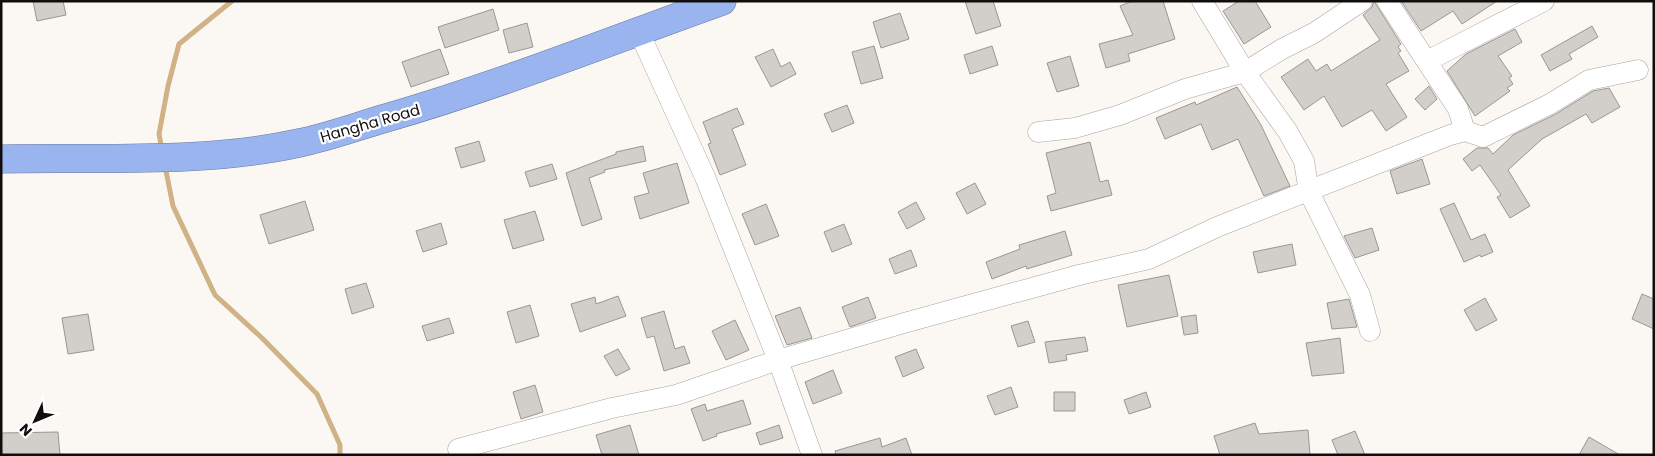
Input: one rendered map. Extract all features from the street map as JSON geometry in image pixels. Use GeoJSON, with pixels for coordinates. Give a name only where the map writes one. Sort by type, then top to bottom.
{"type":"FeatureCollection","features":[{"type":"Feature","properties":{"kind":"highway","name":"Hangha Road"},"geometry":{"type":"LineString","coordinates":[[1,159],[127,159],[191,156],[256,150],[300,143],[451,99],[548,66],[722,1]]}},
{"type":"Feature","properties":{"kind":"street"},"geometry":{"type":"LineString","coordinates":[[1202,1],[1245,72],[1288,132],[1304,161],[1309,192],[1360,295],[1370,331]]}},
{"type":"Feature","properties":{"kind":"street"},"geometry":{"type":"LineString","coordinates":[[1038,132],[1075,128],[1120,115],[1186,89],[1245,72],[1282,48],[1314,34],[1362,1]]}},
{"type":"Feature","properties":{"kind":"street"},"geometry":{"type":"LineString","coordinates":[[1387,1],[1458,109],[1465,131]]}},
{"type":"Feature","properties":{"kind":"street"},"geometry":{"type":"LineString","coordinates":[[1427,61],[1544,1]]}},
{"type":"Feature","properties":{"kind":"street"},"geometry":{"type":"LineString","coordinates":[[638,32],[705,177],[778,360],[812,455]]}},
{"type":"Feature","properties":{"kind":"street"},"geometry":{"type":"LineString","coordinates":[[458,449],[612,408],[676,395],[778,360],[1079,275],[1149,259],[1217,227],[1465,131],[1483,137],[1550,104],[1589,80],[1638,70]]}},
{"type":"Feature","properties":{"kind":"building"},"geometry":{"type":"Polygon","coordinates":[[[33,1],[63,1],[66,15],[37,21],[33,1]]]}},
{"type":"Feature","properties":{"kind":"building"},"geometry":{"type":"Polygon","coordinates":[[[965,1],[993,1],[1001,26],[976,34],[965,1]]]}},
{"type":"Feature","properties":{"kind":"building"},"geometry":{"type":"Polygon","coordinates":[[[1132,1],[1163,1],[1175,39],[1128,54],[1130,61],[1106,68],[1099,44],[1133,35],[1120,6],[1132,1]]]}},
{"type":"Feature","properties":{"kind":"building"},"geometry":{"type":"Polygon","coordinates":[[[1239,1],[1255,1],[1271,27],[1244,44],[1223,11],[1239,1]]]}},
{"type":"Feature","properties":{"kind":"building"},"geometry":{"type":"Polygon","coordinates":[[[1374,1],[1401,44],[1398,47],[1401,51],[1398,53],[1409,71],[1386,84],[1407,117],[1386,131],[1372,110],[1342,127],[1324,96],[1304,110],[1281,77],[1308,59],[1316,71],[1327,64],[1331,71],[1380,40],[1363,15],[1372,7],[1374,1]]]}},
{"type":"Feature","properties":{"kind":"building"},"geometry":{"type":"Polygon","coordinates":[[[1401,1],[1497,1],[1462,24],[1453,11],[1421,31],[1401,1]]]}},
{"type":"Feature","properties":{"kind":"building"},"geometry":{"type":"Polygon","coordinates":[[[493,9],[499,30],[445,48],[438,27],[493,9]]]}},
{"type":"Feature","properties":{"kind":"building"},"geometry":{"type":"Polygon","coordinates":[[[900,13],[909,39],[881,48],[873,22],[900,13]]]}},
{"type":"Feature","properties":{"kind":"building"},"geometry":{"type":"Polygon","coordinates":[[[527,23],[533,47],[509,53],[503,30],[527,23]]]}},
{"type":"Feature","properties":{"kind":"building"},"geometry":{"type":"Polygon","coordinates":[[[1592,26],[1598,37],[1569,54],[1572,59],[1550,71],[1541,55],[1592,26]]]}},
{"type":"Feature","properties":{"kind":"building"},"geometry":{"type":"Polygon","coordinates":[[[1515,29],[1522,42],[1498,56],[1512,76],[1509,78],[1513,84],[1507,88],[1510,91],[1475,116],[1447,71],[1466,54],[1515,29]]]}},
{"type":"Feature","properties":{"kind":"building"},"geometry":{"type":"Polygon","coordinates":[[[874,46],[883,78],[861,84],[852,52],[874,46]]]}},
{"type":"Feature","properties":{"kind":"building"},"geometry":{"type":"Polygon","coordinates":[[[992,46],[998,65],[970,74],[964,55],[992,46]]]}},
{"type":"Feature","properties":{"kind":"building"},"geometry":{"type":"Polygon","coordinates":[[[440,49],[449,74],[411,87],[402,62],[440,49]]]}},
{"type":"Feature","properties":{"kind":"building"},"geometry":{"type":"Polygon","coordinates":[[[773,49],[781,67],[790,62],[796,74],[771,87],[755,57],[773,49]]]}},
{"type":"Feature","properties":{"kind":"building"},"geometry":{"type":"Polygon","coordinates":[[[1070,56],[1079,86],[1057,92],[1047,63],[1070,56]]]}},
{"type":"Feature","properties":{"kind":"building"},"geometry":{"type":"Polygon","coordinates":[[[1429,86],[1437,99],[1425,110],[1415,99],[1429,86]]]}},
{"type":"Feature","properties":{"kind":"building"},"geometry":{"type":"Polygon","coordinates":[[[1237,87],[1261,125],[1290,186],[1264,196],[1238,139],[1212,150],[1201,124],[1165,139],[1156,118],[1195,102],[1196,105],[1237,87]]]}},
{"type":"Feature","properties":{"kind":"building"},"geometry":{"type":"Polygon","coordinates":[[[1609,88],[1620,107],[1592,123],[1586,114],[1542,139],[1508,170],[1530,206],[1510,218],[1497,197],[1501,195],[1480,165],[1472,171],[1463,159],[1477,148],[1488,148],[1493,154],[1513,135],[1556,114],[1593,91],[1609,88]]]}},
{"type":"Feature","properties":{"kind":"building"},"geometry":{"type":"Polygon","coordinates":[[[847,105],[854,123],[832,132],[824,114],[847,105]]]}},
{"type":"Feature","properties":{"kind":"building"},"geometry":{"type":"Polygon","coordinates":[[[737,108],[744,124],[732,129],[746,165],[720,175],[708,144],[711,143],[703,122],[737,108]]]}},
{"type":"Feature","properties":{"kind":"building"},"geometry":{"type":"Polygon","coordinates":[[[479,141],[485,161],[461,168],[455,148],[479,141]]]}},
{"type":"Feature","properties":{"kind":"building"},"geometry":{"type":"Polygon","coordinates":[[[1090,142],[1100,182],[1108,180],[1112,195],[1051,211],[1047,196],[1056,193],[1046,153],[1090,142]]]}},
{"type":"Feature","properties":{"kind":"building"},"geometry":{"type":"Polygon","coordinates":[[[643,146],[646,161],[604,170],[605,172],[589,178],[602,219],[582,226],[566,173],[616,154],[616,152],[643,146]]]}},
{"type":"Feature","properties":{"kind":"building"},"geometry":{"type":"Polygon","coordinates":[[[1422,159],[1430,184],[1397,194],[1390,171],[1422,159]]]}},
{"type":"Feature","properties":{"kind":"building"},"geometry":{"type":"Polygon","coordinates":[[[677,163],[689,203],[640,219],[634,197],[649,193],[643,173],[677,163]]]}},
{"type":"Feature","properties":{"kind":"building"},"geometry":{"type":"Polygon","coordinates":[[[552,164],[557,179],[530,187],[525,172],[552,164]]]}},
{"type":"Feature","properties":{"kind":"building"},"geometry":{"type":"Polygon","coordinates":[[[975,183],[986,204],[967,214],[956,193],[975,183]]]}},
{"type":"Feature","properties":{"kind":"building"},"geometry":{"type":"Polygon","coordinates":[[[305,201],[314,230],[269,244],[260,215],[305,201]]]}},
{"type":"Feature","properties":{"kind":"building"},"geometry":{"type":"Polygon","coordinates":[[[916,202],[925,219],[907,229],[898,212],[916,202]]]}},
{"type":"Feature","properties":{"kind":"building"},"geometry":{"type":"Polygon","coordinates":[[[1454,203],[1471,240],[1485,234],[1493,252],[1464,262],[1440,209],[1454,203]]]}},
{"type":"Feature","properties":{"kind":"building"},"geometry":{"type":"Polygon","coordinates":[[[766,204],[779,236],[755,245],[742,214],[766,204]]]}},
{"type":"Feature","properties":{"kind":"building"},"geometry":{"type":"Polygon","coordinates":[[[535,211],[544,240],[513,249],[504,220],[535,211]]]}},
{"type":"Feature","properties":{"kind":"building"},"geometry":{"type":"Polygon","coordinates":[[[441,223],[447,244],[423,252],[416,231],[441,223]]]}},
{"type":"Feature","properties":{"kind":"building"},"geometry":{"type":"Polygon","coordinates":[[[844,224],[852,244],[832,252],[824,232],[844,224]]]}},
{"type":"Feature","properties":{"kind":"building"},"geometry":{"type":"Polygon","coordinates":[[[1372,228],[1379,250],[1355,258],[1344,236],[1372,228]]]}},
{"type":"Feature","properties":{"kind":"building"},"geometry":{"type":"Polygon","coordinates":[[[1065,231],[1072,255],[1027,269],[1026,266],[992,279],[986,262],[1020,249],[1019,245],[1065,231]]]}},
{"type":"Feature","properties":{"kind":"building"},"geometry":{"type":"Polygon","coordinates":[[[1292,244],[1296,265],[1258,273],[1253,252],[1292,244]]]}},
{"type":"Feature","properties":{"kind":"building"},"geometry":{"type":"Polygon","coordinates":[[[911,250],[917,266],[895,274],[889,259],[911,250]]]}},
{"type":"Feature","properties":{"kind":"building"},"geometry":{"type":"Polygon","coordinates":[[[1169,275],[1178,316],[1127,327],[1118,285],[1169,275]]]}},
{"type":"Feature","properties":{"kind":"building"},"geometry":{"type":"Polygon","coordinates":[[[366,283],[374,307],[352,314],[345,289],[366,283]]]}},
{"type":"Feature","properties":{"kind":"building"},"geometry":{"type":"Polygon","coordinates":[[[1642,294],[1654,299],[1654,329],[1632,319],[1642,294]]]}},
{"type":"Feature","properties":{"kind":"building"},"geometry":{"type":"Polygon","coordinates":[[[618,296],[626,316],[580,332],[571,304],[595,297],[596,304],[618,296]]]}},
{"type":"Feature","properties":{"kind":"building"},"geometry":{"type":"Polygon","coordinates":[[[868,297],[876,318],[850,327],[842,307],[868,297]]]}},
{"type":"Feature","properties":{"kind":"building"},"geometry":{"type":"Polygon","coordinates":[[[1485,298],[1497,320],[1476,331],[1464,310],[1485,298]]]}},
{"type":"Feature","properties":{"kind":"building"},"geometry":{"type":"Polygon","coordinates":[[[1349,299],[1357,327],[1332,329],[1327,303],[1349,299]]]}},
{"type":"Feature","properties":{"kind":"building"},"geometry":{"type":"Polygon","coordinates":[[[530,305],[539,336],[516,343],[507,312],[530,305]]]}},
{"type":"Feature","properties":{"kind":"building"},"geometry":{"type":"Polygon","coordinates":[[[800,307],[812,338],[787,345],[775,316],[800,307]]]}},
{"type":"Feature","properties":{"kind":"building"},"geometry":{"type":"Polygon","coordinates":[[[664,311],[675,349],[684,346],[690,363],[664,371],[654,336],[647,338],[641,318],[664,311]]]}},
{"type":"Feature","properties":{"kind":"building"},"geometry":{"type":"Polygon","coordinates":[[[88,314],[94,350],[68,354],[62,318],[88,314]]]}},
{"type":"Feature","properties":{"kind":"building"},"geometry":{"type":"Polygon","coordinates":[[[1196,315],[1198,333],[1184,335],[1181,317],[1196,315]]]}},
{"type":"Feature","properties":{"kind":"building"},"geometry":{"type":"Polygon","coordinates":[[[449,318],[454,333],[427,341],[422,326],[449,318]]]}},
{"type":"Feature","properties":{"kind":"building"},"geometry":{"type":"Polygon","coordinates":[[[735,320],[749,350],[726,360],[712,331],[735,320]]]}},
{"type":"Feature","properties":{"kind":"building"},"geometry":{"type":"Polygon","coordinates":[[[1028,321],[1035,342],[1018,347],[1011,326],[1028,321]]]}},
{"type":"Feature","properties":{"kind":"building"},"geometry":{"type":"Polygon","coordinates":[[[1085,337],[1088,351],[1066,355],[1067,360],[1049,363],[1045,342],[1085,337]]]}},
{"type":"Feature","properties":{"kind":"building"},"geometry":{"type":"Polygon","coordinates":[[[1340,338],[1344,373],[1312,376],[1306,343],[1340,338]]]}},
{"type":"Feature","properties":{"kind":"building"},"geometry":{"type":"Polygon","coordinates":[[[618,349],[630,369],[616,376],[604,356],[618,349]]]}},
{"type":"Feature","properties":{"kind":"building"},"geometry":{"type":"Polygon","coordinates":[[[916,349],[924,368],[903,377],[895,357],[916,349]]]}},
{"type":"Feature","properties":{"kind":"building"},"geometry":{"type":"Polygon","coordinates":[[[833,370],[842,393],[813,404],[805,382],[833,370]]]}},
{"type":"Feature","properties":{"kind":"building"},"geometry":{"type":"Polygon","coordinates":[[[535,385],[543,412],[521,419],[513,392],[535,385]]]}},
{"type":"Feature","properties":{"kind":"building"},"geometry":{"type":"Polygon","coordinates":[[[1011,387],[1018,407],[995,415],[987,396],[1011,387]]]}},
{"type":"Feature","properties":{"kind":"building"},"geometry":{"type":"Polygon","coordinates":[[[1054,392],[1075,392],[1075,411],[1054,411],[1054,392]]]}},
{"type":"Feature","properties":{"kind":"building"},"geometry":{"type":"Polygon","coordinates":[[[1146,392],[1151,407],[1129,414],[1124,400],[1146,392]]]}},
{"type":"Feature","properties":{"kind":"building"},"geometry":{"type":"Polygon","coordinates":[[[743,400],[751,424],[716,434],[717,436],[703,441],[691,409],[705,404],[707,411],[743,400]]]}},
{"type":"Feature","properties":{"kind":"building"},"geometry":{"type":"Polygon","coordinates":[[[1255,423],[1259,434],[1308,430],[1310,455],[1220,455],[1214,436],[1255,423]]]}},
{"type":"Feature","properties":{"kind":"building"},"geometry":{"type":"Polygon","coordinates":[[[630,425],[639,455],[602,455],[596,435],[630,425]]]}},
{"type":"Feature","properties":{"kind":"building"},"geometry":{"type":"Polygon","coordinates":[[[779,425],[783,438],[760,445],[756,433],[779,425]]]}},
{"type":"Feature","properties":{"kind":"building"},"geometry":{"type":"Polygon","coordinates":[[[1355,431],[1365,455],[1338,455],[1332,440],[1355,431]]]}},
{"type":"Feature","properties":{"kind":"building"},"geometry":{"type":"Polygon","coordinates":[[[58,432],[60,455],[1,455],[1,433],[58,432]]]}},
{"type":"Feature","properties":{"kind":"building"},"geometry":{"type":"Polygon","coordinates":[[[1589,437],[1620,455],[1579,455],[1589,437]]]}},
{"type":"Feature","properties":{"kind":"building"},"geometry":{"type":"Polygon","coordinates":[[[880,438],[882,447],[906,438],[912,455],[836,455],[835,451],[880,438]]]}},
{"type":"Feature","properties":{"kind":"waterway"},"geometry":{"type":"LineString","coordinates":[[162,150],[159,134],[168,86],[179,44],[232,1]]}},
{"type":"Feature","properties":{"kind":"waterway"},"geometry":{"type":"LineString","coordinates":[[165,166],[173,206],[215,295],[262,338],[317,394],[340,445],[340,455]]}}]}
